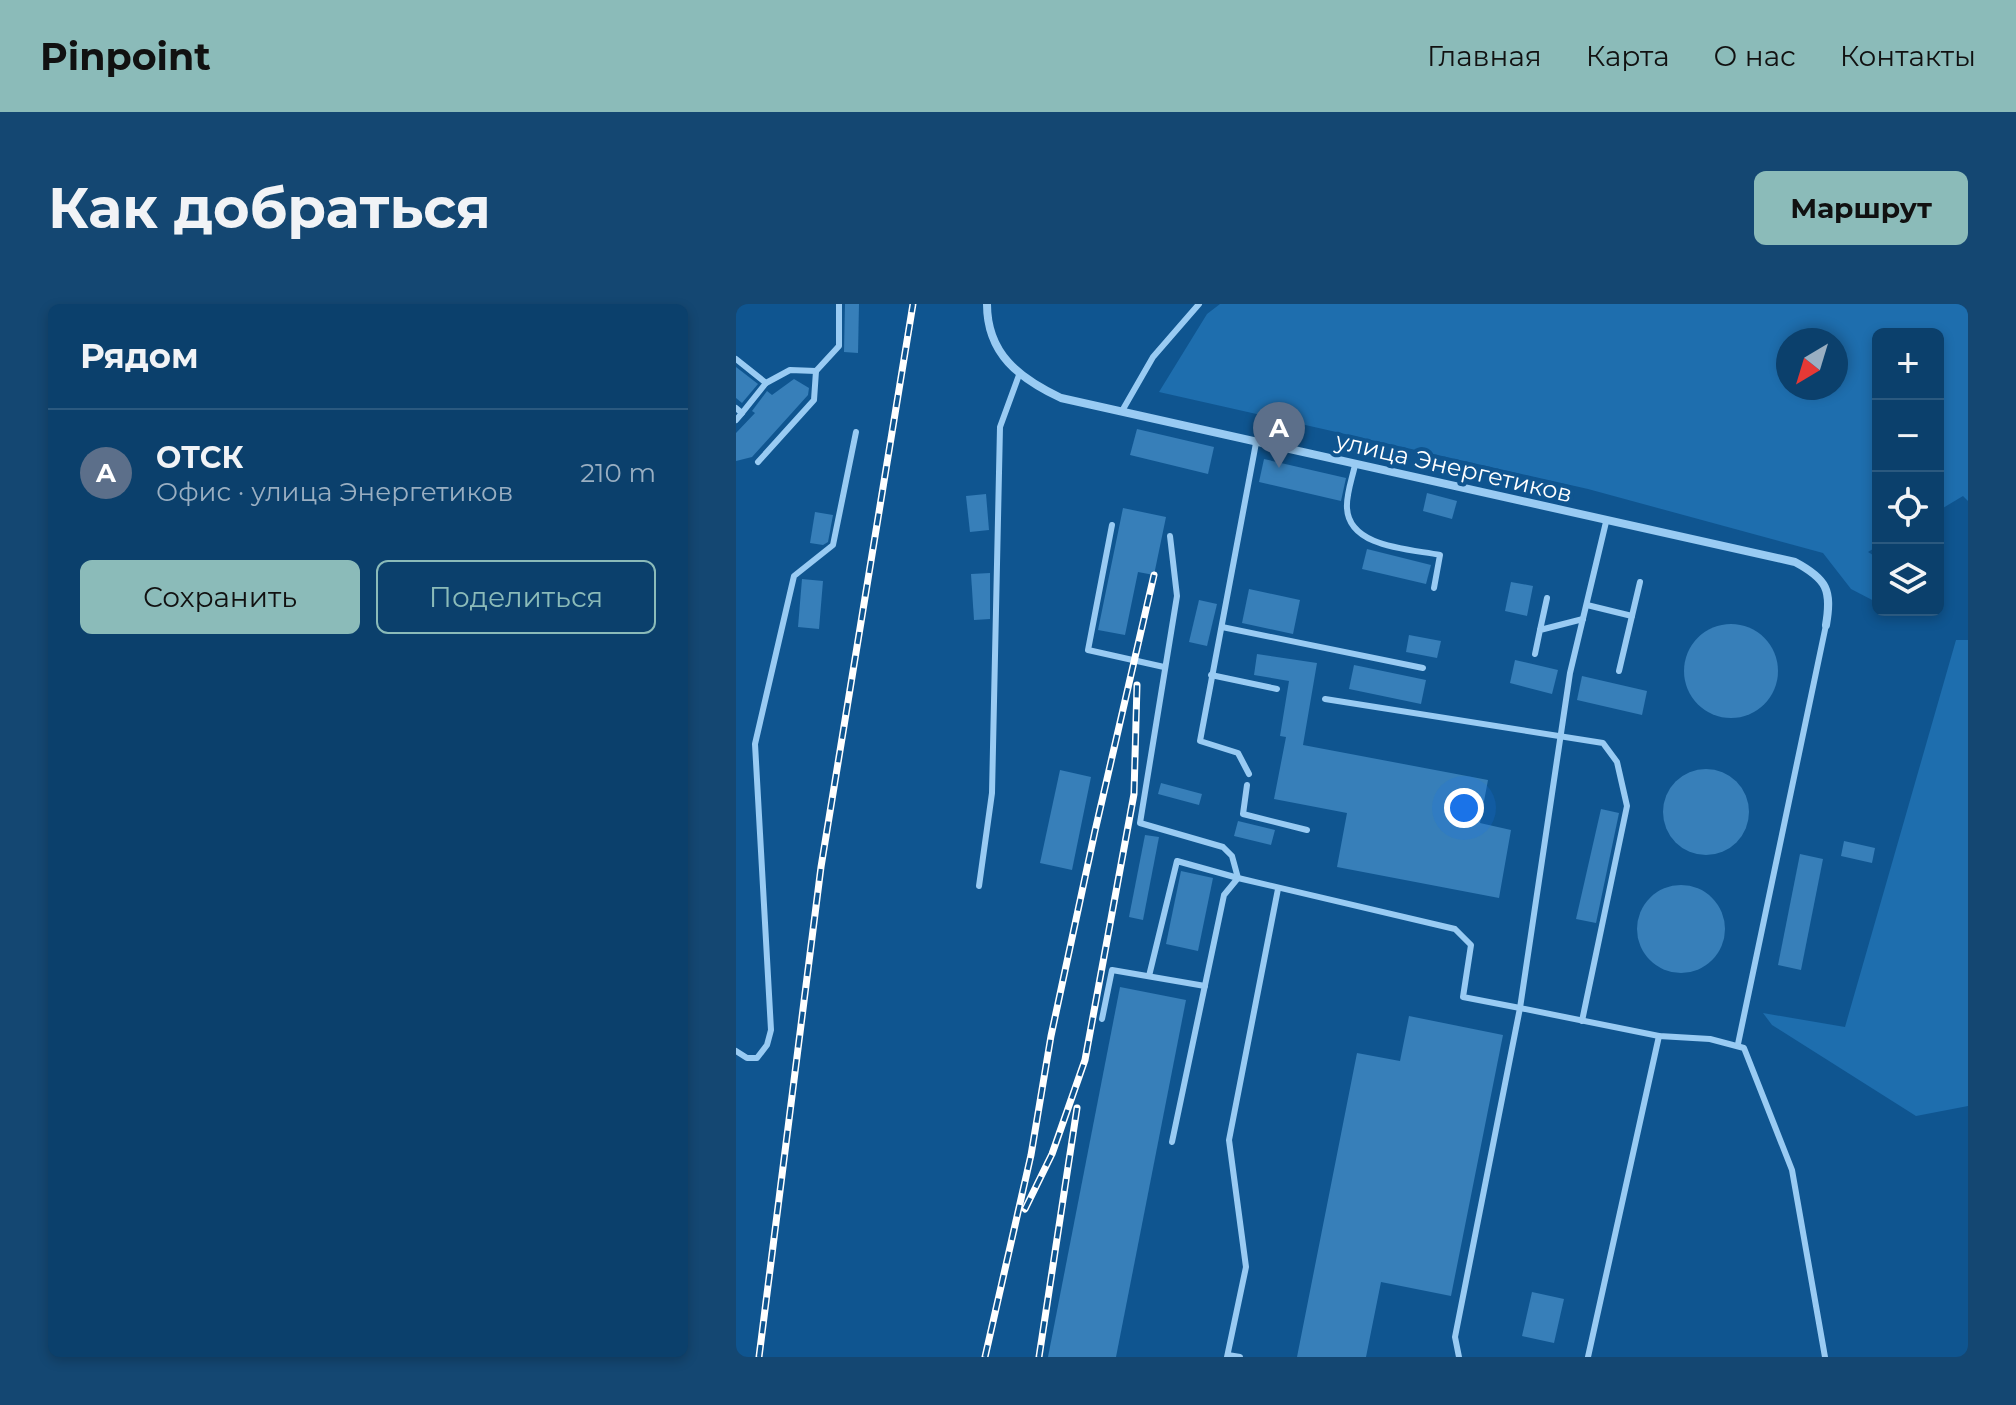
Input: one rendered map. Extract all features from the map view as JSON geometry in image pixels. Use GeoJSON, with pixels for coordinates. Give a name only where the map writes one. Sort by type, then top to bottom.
{"type":"FeatureCollection","features":[{"type":"Feature","properties":{"kind":"street","name":"улица Энергетиков"},"geometry":{"type":"LineString","coordinates":[[987,304],[994,345],[1019,375],[1061,398],[1795,562],[1808,569],[1826,588],[1830,599],[1826,625]]}},
{"type":"Feature","properties":{"kind":"lane"},"geometry":{"type":"LineString","coordinates":[[758,462],[814,400],[816,371],[839,346],[839,304]]}},
{"type":"Feature","properties":{"kind":"lane"},"geometry":{"type":"LineString","coordinates":[[1122,411],[1153,357],[1199,304]]}},
{"type":"Feature","properties":{"kind":"lane"},"geometry":{"type":"LineString","coordinates":[[736,359],[766,383]]}},
{"type":"Feature","properties":{"kind":"lane"},"geometry":{"type":"LineString","coordinates":[[736,420],[739,411],[766,383],[790,370],[816,371]]}},
{"type":"Feature","properties":{"kind":"lane"},"geometry":{"type":"LineString","coordinates":[[979,886],[992,793],[1000,427],[1019,375]]}},
{"type":"Feature","properties":{"kind":"lane"},"geometry":{"type":"LineString","coordinates":[[736,1050],[757,1058],[767,1045],[771,1030],[755,744],[794,576],[833,545],[856,432]]}},
{"type":"Feature","properties":{"kind":"lane"},"geometry":{"type":"LineString","coordinates":[[1249,774],[1238,753],[1200,741],[1256,443]]}},
{"type":"Feature","properties":{"kind":"lane"},"geometry":{"type":"LineString","coordinates":[[1355,465],[1346,505],[1348,519],[1357,532],[1372,540],[1440,555],[1434,588]]}},
{"type":"Feature","properties":{"kind":"lane"},"geometry":{"type":"LineString","coordinates":[[1459,1357],[1455,1337],[1520,1008],[1560,735],[1606,522]]}},
{"type":"Feature","properties":{"kind":"lane"},"geometry":{"type":"LineString","coordinates":[[1112,525],[1088,650],[1164,667]]}},
{"type":"Feature","properties":{"kind":"lane"},"geometry":{"type":"LineString","coordinates":[[1170,536],[1177,596],[1140,823],[1223,847],[1232,856],[1238,878]]}},
{"type":"Feature","properties":{"kind":"lane"},"geometry":{"type":"LineString","coordinates":[[1619,671],[1640,582]]}},
{"type":"Feature","properties":{"kind":"lane"},"geometry":{"type":"LineString","coordinates":[[1535,654],[1547,598]]}},
{"type":"Feature","properties":{"kind":"lane"},"geometry":{"type":"LineString","coordinates":[[1587,605],[1632,616]]}},
{"type":"Feature","properties":{"kind":"lane"},"geometry":{"type":"LineString","coordinates":[[1540,630],[1583,619]]}},
{"type":"Feature","properties":{"kind":"lane"},"geometry":{"type":"LineString","coordinates":[[1738,1044],[1826,625]]}},
{"type":"Feature","properties":{"kind":"lane"},"geometry":{"type":"LineString","coordinates":[[1222,627],[1423,668]]}},
{"type":"Feature","properties":{"kind":"lane"},"geometry":{"type":"LineString","coordinates":[[1211,675],[1277,689]]}},
{"type":"Feature","properties":{"kind":"lane"},"geometry":{"type":"LineString","coordinates":[[1325,699],[1603,743],[1617,762],[1627,806],[1582,1021]]}},
{"type":"Feature","properties":{"kind":"lane"},"geometry":{"type":"LineString","coordinates":[[1247,785],[1243,814],[1307,830]]}},
{"type":"Feature","properties":{"kind":"lane"},"geometry":{"type":"LineString","coordinates":[[1149,976],[1177,861],[1278,889],[1455,929],[1471,945],[1463,997],[1659,1036],[1738,1044],[1748,1054],[1792,1170],[1825,1357]]}},
{"type":"Feature","properties":{"kind":"lane"},"geometry":{"type":"LineString","coordinates":[[1172,1142],[1224,895],[1238,878]]}},
{"type":"Feature","properties":{"kind":"lane"},"geometry":{"type":"LineString","coordinates":[[1240,1357],[1228,1356],[1246,1267],[1229,1140],[1278,889]]}},
{"type":"Feature","properties":{"kind":"lane"},"geometry":{"type":"LineString","coordinates":[[1102,1019],[1112,970],[1205,986]]}},
{"type":"Feature","properties":{"kind":"lane"},"geometry":{"type":"LineString","coordinates":[[1588,1357],[1659,1036]]}},
{"type":"Feature","properties":{"kind":"shaded area"},"geometry":{"type":"Polygon","coordinates":[[[1220,304],[1968,304],[1968,501],[1963,496],[1944,507],[1944,328],[1872,328],[1872,550],[1868,552],[1872,554],[1872,600],[1851,589],[1823,553],[1588,489],[1159,392],[1207,314],[1220,304]]]}},
{"type":"Feature","properties":{"kind":"shaded area"},"geometry":{"type":"Polygon","coordinates":[[[1956,640],[1968,640],[1968,1106],[1916,1116],[1772,1025],[1763,1013],[1845,1027],[1956,640]]]}},
{"type":"Feature","properties":{"kind":"building"},"geometry":{"type":"Polygon","coordinates":[[[845,304],[859,304],[858,353],[844,352],[845,304]]]}},
{"type":"Feature","properties":{"kind":"building"},"geometry":{"type":"Polygon","coordinates":[[[736,367],[758,384],[742,403],[736,398],[736,367]]]}},
{"type":"Feature","properties":{"kind":"building"},"geometry":{"type":"Polygon","coordinates":[[[794,379],[809,388],[808,395],[752,457],[736,461],[736,433],[755,413],[752,411],[767,391],[772,395],[794,379]]]}},
{"type":"Feature","properties":{"kind":"building"},"geometry":{"type":"Polygon","coordinates":[[[1137,429],[1214,447],[1208,474],[1130,455],[1137,429]]]}},
{"type":"Feature","properties":{"kind":"building"},"geometry":{"type":"Polygon","coordinates":[[[1264,459],[1346,478],[1341,501],[1259,482],[1264,459]]]}},
{"type":"Feature","properties":{"kind":"building"},"geometry":{"type":"Polygon","coordinates":[[[1427,493],[1457,501],[1452,519],[1423,511],[1427,493]]]}},
{"type":"Feature","properties":{"kind":"building"},"geometry":{"type":"Polygon","coordinates":[[[986,494],[989,530],[970,532],[966,496],[986,494]]]}},
{"type":"Feature","properties":{"kind":"building"},"geometry":{"type":"Polygon","coordinates":[[[1123,508],[1166,517],[1154,575],[1138,572],[1125,635],[1098,630],[1123,508]]]}},
{"type":"Feature","properties":{"kind":"building"},"geometry":{"type":"Polygon","coordinates":[[[815,512],[833,515],[828,542],[823,545],[810,543],[815,512]]]}},
{"type":"Feature","properties":{"kind":"building"},"geometry":{"type":"Polygon","coordinates":[[[1367,549],[1431,565],[1426,584],[1362,569],[1367,549]]]}},
{"type":"Feature","properties":{"kind":"building"},"geometry":{"type":"Polygon","coordinates":[[[990,573],[990,619],[974,620],[971,574],[990,573]]]}},
{"type":"Feature","properties":{"kind":"building"},"geometry":{"type":"Polygon","coordinates":[[[802,579],[823,581],[819,629],[798,627],[802,579]]]}},
{"type":"Feature","properties":{"kind":"building"},"geometry":{"type":"Polygon","coordinates":[[[1511,582],[1533,586],[1527,616],[1505,611],[1511,582]]]}},
{"type":"Feature","properties":{"kind":"building"},"geometry":{"type":"Polygon","coordinates":[[[1249,589],[1300,600],[1293,634],[1242,623],[1249,589]]]}},
{"type":"Feature","properties":{"kind":"building"},"geometry":{"type":"Polygon","coordinates":[[[1199,600],[1217,604],[1207,646],[1189,642],[1199,600]]]}},
{"type":"Feature","properties":{"kind":"building"},"geometry":{"type":"Polygon","coordinates":[[[1731,624],[1749,628],[1764,638],[1774,653],[1778,671],[1774,689],[1764,704],[1749,714],[1731,718],[1713,714],[1698,704],[1688,689],[1684,671],[1688,653],[1698,638],[1713,628],[1731,624]]]}},
{"type":"Feature","properties":{"kind":"building"},"geometry":{"type":"Polygon","coordinates":[[[1409,635],[1441,641],[1437,658],[1406,652],[1409,635]]]}},
{"type":"Feature","properties":{"kind":"building"},"geometry":{"type":"Polygon","coordinates":[[[1257,654],[1317,663],[1303,745],[1488,780],[1480,823],[1511,830],[1499,898],[1337,867],[1347,813],[1274,799],[1286,737],[1280,736],[1289,681],[1254,675],[1257,654]]]}},
{"type":"Feature","properties":{"kind":"building"},"geometry":{"type":"Polygon","coordinates":[[[1515,660],[1558,670],[1552,694],[1510,683],[1515,660]]]}},
{"type":"Feature","properties":{"kind":"building"},"geometry":{"type":"Polygon","coordinates":[[[1354,665],[1426,680],[1421,704],[1349,689],[1354,665]]]}},
{"type":"Feature","properties":{"kind":"building"},"geometry":{"type":"Polygon","coordinates":[[[1582,676],[1647,691],[1642,715],[1577,700],[1582,676]]]}},
{"type":"Feature","properties":{"kind":"building"},"geometry":{"type":"Polygon","coordinates":[[[1706,769],[1723,772],[1737,781],[1746,795],[1749,812],[1746,829],[1737,843],[1723,852],[1706,855],[1689,852],[1675,843],[1666,829],[1663,812],[1666,795],[1675,781],[1689,772],[1706,769]]]}},
{"type":"Feature","properties":{"kind":"building"},"geometry":{"type":"Polygon","coordinates":[[[1060,770],[1091,777],[1072,870],[1040,863],[1060,770]]]}},
{"type":"Feature","properties":{"kind":"building"},"geometry":{"type":"Polygon","coordinates":[[[1161,783],[1202,794],[1199,805],[1158,794],[1161,783]]]}},
{"type":"Feature","properties":{"kind":"building"},"geometry":{"type":"Polygon","coordinates":[[[1601,809],[1619,813],[1596,923],[1576,919],[1601,809]]]}},
{"type":"Feature","properties":{"kind":"building"},"geometry":{"type":"Polygon","coordinates":[[[1238,821],[1275,830],[1271,845],[1234,836],[1238,821]]]}},
{"type":"Feature","properties":{"kind":"building"},"geometry":{"type":"Polygon","coordinates":[[[1145,835],[1159,837],[1143,920],[1129,917],[1145,835]]]}},
{"type":"Feature","properties":{"kind":"building"},"geometry":{"type":"Polygon","coordinates":[[[1844,841],[1875,848],[1872,863],[1841,856],[1844,841]]]}},
{"type":"Feature","properties":{"kind":"building"},"geometry":{"type":"Polygon","coordinates":[[[1800,854],[1823,859],[1801,970],[1778,965],[1800,854]]]}},
{"type":"Feature","properties":{"kind":"building"},"geometry":{"type":"Polygon","coordinates":[[[1181,871],[1213,878],[1198,951],[1166,944],[1181,871]]]}},
{"type":"Feature","properties":{"kind":"building"},"geometry":{"type":"Polygon","coordinates":[[[1681,885],[1698,889],[1712,898],[1721,912],[1725,929],[1721,946],[1712,960],[1698,969],[1681,973],[1664,969],[1650,960],[1641,946],[1637,929],[1641,912],[1650,898],[1664,889],[1681,885]]]}},
{"type":"Feature","properties":{"kind":"building"},"geometry":{"type":"Polygon","coordinates":[[[1120,987],[1186,1000],[1116,1357],[1048,1357],[1120,987]]]}},
{"type":"Feature","properties":{"kind":"building"},"geometry":{"type":"Polygon","coordinates":[[[1409,1016],[1503,1035],[1451,1296],[1381,1282],[1366,1357],[1297,1357],[1357,1053],[1400,1061],[1409,1016]]]}},
{"type":"Feature","properties":{"kind":"building"},"geometry":{"type":"Polygon","coordinates":[[[1532,1292],[1564,1299],[1554,1343],[1522,1336],[1532,1292]]]}},
{"type":"Feature","properties":{"kind":"railway"},"geometry":{"type":"LineString","coordinates":[[759,1357],[821,867],[913,304]]}},
{"type":"Feature","properties":{"kind":"railway"},"geometry":{"type":"LineString","coordinates":[[985,1357],[1031,1155],[1051,1036],[1095,831],[1154,575]]}},
{"type":"Feature","properties":{"kind":"railway"},"geometry":{"type":"LineString","coordinates":[[1025,1209],[1052,1154],[1085,1060],[1134,794],[1137,685]]}},
{"type":"Feature","properties":{"kind":"railway"},"geometry":{"type":"LineString","coordinates":[[1039,1357],[1077,1108]]}},
{"type":"Feature","properties":{"kind":"place","name":"ОТСК"},"geometry":{"type":"Point","coordinates":[1279,468]}}]}
